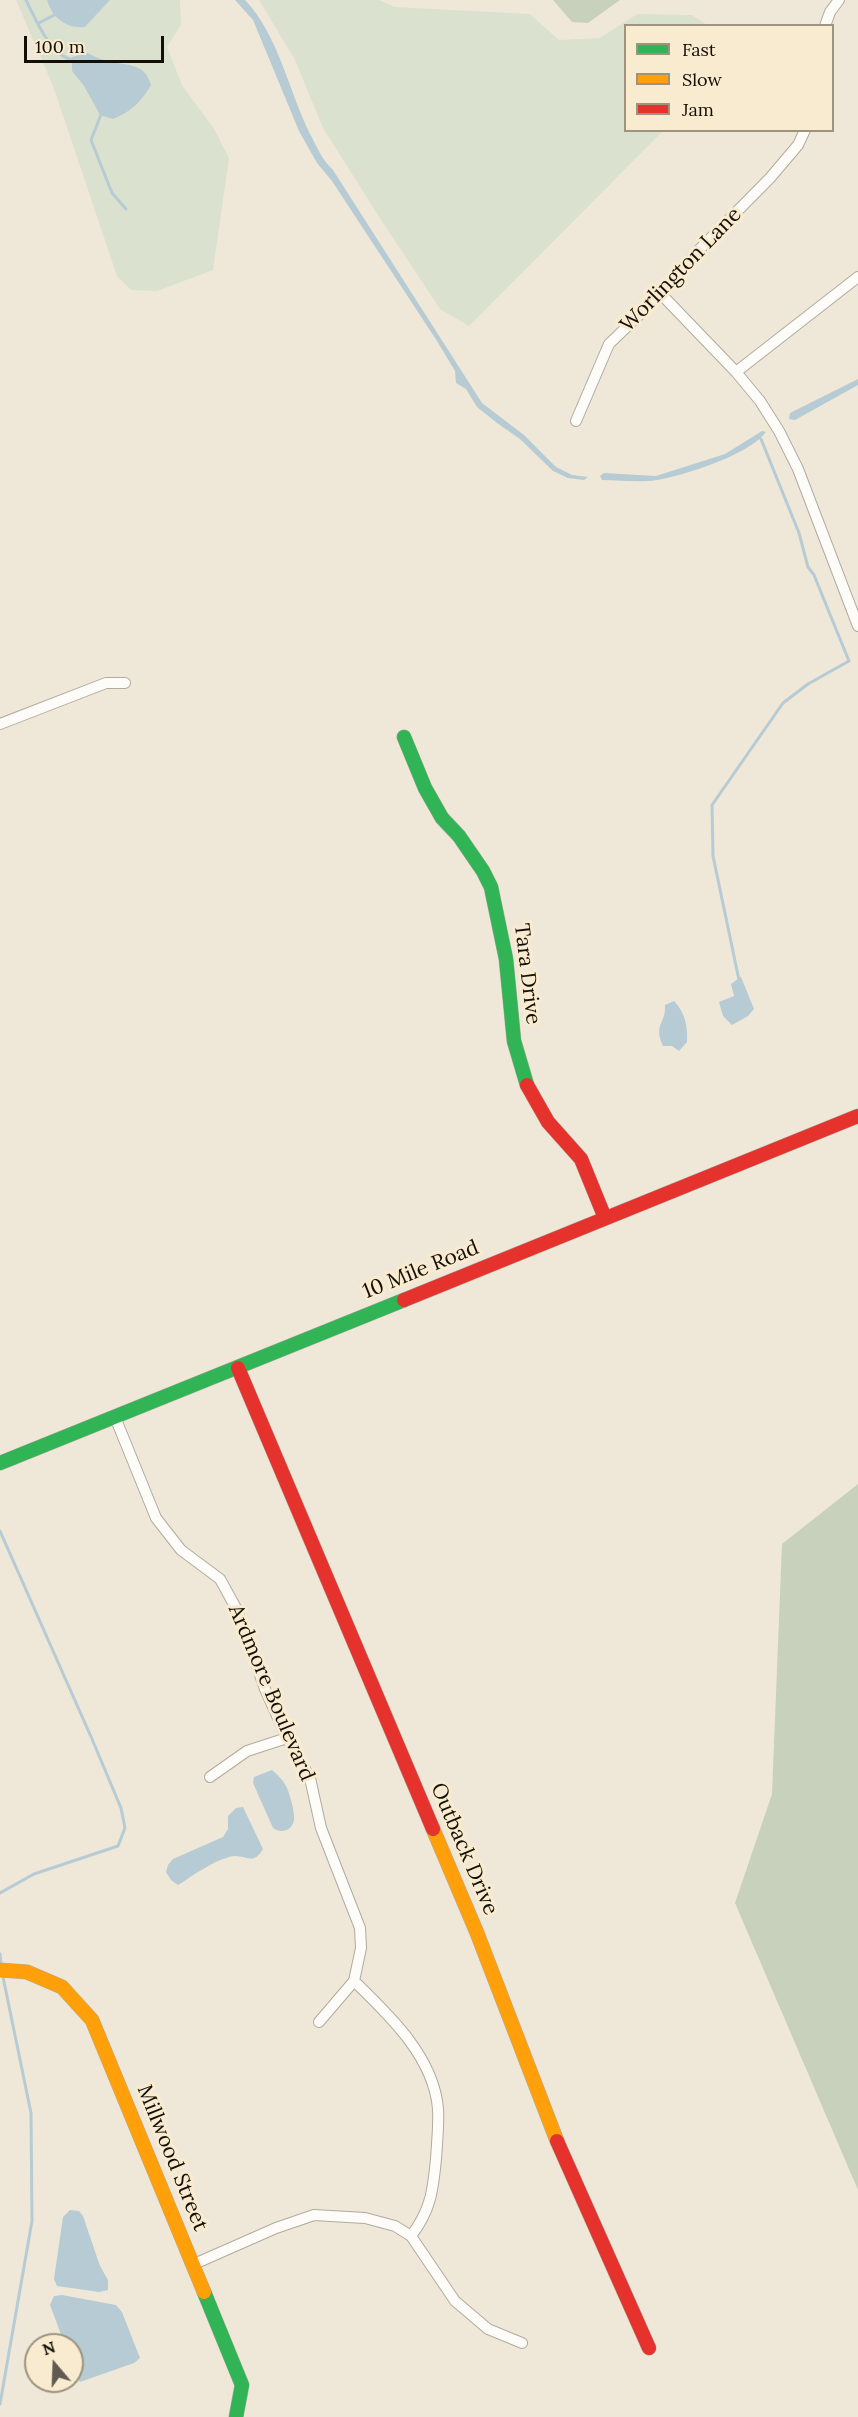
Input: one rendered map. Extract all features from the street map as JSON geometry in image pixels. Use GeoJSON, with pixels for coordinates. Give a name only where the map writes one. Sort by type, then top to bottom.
{"type":"FeatureCollection","features":[{"type":"Feature","properties":{"kind":"street"},"geometry":{"type":"LineString","coordinates":[[826,24],[830,12],[839,0]]}},
{"type":"Feature","properties":{"kind":"street","name":"Worlington Lane"},"geometry":{"type":"LineString","coordinates":[[576,421],[609,344],[661,294],[693,256],[770,178],[798,145],[804,132]]}},
{"type":"Feature","properties":{"kind":"street"},"geometry":{"type":"LineString","coordinates":[[736,372],[858,277]]}},
{"type":"Feature","properties":{"kind":"street"},"geometry":{"type":"LineString","coordinates":[[661,294],[736,372],[760,401],[790,450],[858,626]]}},
{"type":"Feature","properties":{"kind":"street"},"geometry":{"type":"LineString","coordinates":[[0,724],[106,683],[125,683]]}},
{"type":"Feature","properties":{"kind":"street","name":"Tara Drive"},"geometry":{"type":"LineString","coordinates":[[404,736],[425,788],[442,818],[459,836],[491,887],[506,959],[514,1041],[523,1077],[548,1122],[581,1159],[605,1218]]}},
{"type":"Feature","properties":{"kind":"street","name":"10 Mile Road"},"geometry":{"type":"LineString","coordinates":[[0,1463],[858,1116]]}},
{"type":"Feature","properties":{"kind":"street","name":"Outback Drive"},"geometry":{"type":"LineString","coordinates":[[238,1368],[477,1933],[564,2163],[649,2348]]}},
{"type":"Feature","properties":{"kind":"street","name":"Ardmore Boulevard"},"geometry":{"type":"LineString","coordinates":[[114,1417],[156,1518],[181,1550],[220,1579],[237,1610],[287,1738],[310,1778],[321,1828],[360,1928],[361,1948],[354,1981],[319,2022]]}},
{"type":"Feature","properties":{"kind":"street"},"geometry":{"type":"LineString","coordinates":[[210,1777],[248,1751],[287,1738]]}},
{"type":"Feature","properties":{"kind":"street","name":"Millwood Street"},"geometry":{"type":"LineString","coordinates":[[0,1970],[27,1972],[62,1987],[92,2020],[242,2385],[236,2417]]}},
{"type":"Feature","properties":{"kind":"street"},"geometry":{"type":"LineString","coordinates":[[354,1981],[382,2008],[422,2059],[433,2084],[438,2108],[433,2195],[423,2220],[411,2236]]}},
{"type":"Feature","properties":{"kind":"street"},"geometry":{"type":"LineString","coordinates":[[192,2265],[276,2228],[315,2215],[365,2218],[395,2226],[411,2236],[455,2301],[488,2329],[522,2343]]}},
{"type":"Feature","properties":{"kind":"green space"},"geometry":{"type":"Polygon","coordinates":[[[16,0],[47,0],[51,11],[85,27],[110,0],[180,0],[181,25],[167,47],[182,85],[214,129],[229,158],[213,270],[157,291],[131,290],[117,276],[53,86],[16,0]],[[88,53],[72,71],[84,86],[100,115],[134,65],[106,61],[88,53]]]}},
{"type":"Feature","properties":{"kind":"green space"},"geometry":{"type":"Polygon","coordinates":[[[259,0],[379,0],[395,7],[530,14],[559,40],[600,38],[637,14],[692,15],[706,24],[624,24],[624,132],[662,132],[469,326],[440,309],[383,223],[323,128],[295,60],[259,0]]]}},
{"type":"Feature","properties":{"kind":"green space"},"geometry":{"type":"Polygon","coordinates":[[[553,0],[620,0],[588,23],[572,22],[553,0]]]}},
{"type":"Feature","properties":{"kind":"green space"},"geometry":{"type":"Polygon","coordinates":[[[858,1484],[858,2190],[735,1903],[772,1794],[782,1544],[858,1484]]]}},
{"type":"Feature","properties":{"kind":"water"},"geometry":{"type":"Polygon","coordinates":[[[47,0],[110,0],[85,27],[78,27],[66,24],[56,17],[47,0]]]}},
{"type":"Feature","properties":{"kind":"water"},"geometry":{"type":"Polygon","coordinates":[[[235,0],[245,0],[266,29],[320,153],[482,403],[524,435],[556,467],[572,475],[588,477],[584,480],[568,478],[553,471],[520,439],[477,407],[466,389],[456,383],[455,371],[437,341],[332,181],[317,163],[299,131],[253,20],[235,0]]]}},
{"type":"Feature","properties":{"kind":"water"},"geometry":{"type":"Polygon","coordinates":[[[88,53],[107,61],[139,68],[148,77],[151,85],[140,101],[126,113],[113,119],[100,115],[84,86],[72,71],[72,57],[88,53]]]}},
{"type":"Feature","properties":{"kind":"water"},"geometry":{"type":"Polygon","coordinates":[[[858,379],[858,385],[795,420],[789,419],[790,413],[858,379]]]}},
{"type":"Feature","properties":{"kind":"water"},"geometry":{"type":"Polygon","coordinates":[[[762,431],[766,432],[746,448],[716,463],[683,474],[644,481],[602,480],[600,476],[604,473],[656,476],[725,454],[762,431]]]}},
{"type":"Feature","properties":{"kind":"water"},"geometry":{"type":"Polygon","coordinates":[[[741,977],[754,1009],[748,1016],[732,1025],[723,1016],[719,1002],[734,996],[731,984],[741,977]]]}},
{"type":"Feature","properties":{"kind":"water"},"geometry":{"type":"Polygon","coordinates":[[[674,1001],[683,1015],[687,1031],[687,1042],[679,1051],[672,1046],[663,1046],[659,1033],[665,1005],[674,1001]]]}},
{"type":"Feature","properties":{"kind":"water"},"geometry":{"type":"Polygon","coordinates":[[[272,1770],[286,1785],[293,1809],[293,1824],[289,1829],[283,1831],[273,1828],[253,1783],[254,1777],[272,1770]]]}},
{"type":"Feature","properties":{"kind":"water"},"geometry":{"type":"Polygon","coordinates":[[[243,1807],[263,1849],[259,1855],[252,1859],[235,1856],[222,1859],[178,1885],[171,1880],[166,1872],[173,1859],[223,1837],[228,1829],[228,1816],[236,1808],[243,1807]]]}},
{"type":"Feature","properties":{"kind":"water"},"geometry":{"type":"Polygon","coordinates":[[[70,2210],[79,2211],[83,2216],[100,2266],[108,2280],[108,2290],[99,2292],[57,2286],[54,2279],[63,2217],[70,2210]]]}},
{"type":"Feature","properties":{"kind":"water"},"geometry":{"type":"Polygon","coordinates":[[[62,2295],[116,2305],[122,2312],[140,2358],[134,2363],[84,2381],[84,2333],[60,2333],[50,2305],[54,2296],[62,2295]]]}},
{"type":"Feature","properties":{"kind":"waterway"},"geometry":{"type":"LineString","coordinates":[[26,0],[51,45],[66,58],[74,60]]}},
{"type":"Feature","properties":{"kind":"waterway"},"geometry":{"type":"LineString","coordinates":[[39,23],[56,14]]}},
{"type":"Feature","properties":{"kind":"waterway"},"geometry":{"type":"LineString","coordinates":[[102,112],[91,140],[112,193],[126,209]]}},
{"type":"Feature","properties":{"kind":"waterway"},"geometry":{"type":"LineString","coordinates":[[739,980],[713,856],[712,805],[783,703],[808,684],[849,661],[814,575],[808,567],[799,533],[761,439]]}},
{"type":"Feature","properties":{"kind":"waterway"},"geometry":{"type":"LineString","coordinates":[[0,1531],[92,1739],[121,1808],[125,1828],[118,1846],[34,1874],[0,1893]]}},
{"type":"Feature","properties":{"kind":"waterway"},"geometry":{"type":"LineString","coordinates":[[0,1954],[1,1964]]}},
{"type":"Feature","properties":{"kind":"waterway"},"geometry":{"type":"LineString","coordinates":[[0,2404],[32,2221],[31,2113],[3,1977]]}},
{"type":"Feature","properties":{"kind":"traffic: fast"},"geometry":{"type":"LineString","coordinates":[[404,737],[425,788],[442,818],[459,836],[491,887],[506,959],[514,1041],[527,1085]]}},
{"type":"Feature","properties":{"kind":"traffic: fast"},"geometry":{"type":"LineString","coordinates":[[0,1463],[404,1300]]}},
{"type":"Feature","properties":{"kind":"traffic: fast"},"geometry":{"type":"LineString","coordinates":[[204,2292],[242,2385],[236,2417]]}},
{"type":"Feature","properties":{"kind":"traffic: slow"},"geometry":{"type":"LineString","coordinates":[[433,1829],[477,1933],[557,2141]]}},
{"type":"Feature","properties":{"kind":"traffic: slow"},"geometry":{"type":"LineString","coordinates":[[0,1970],[27,1972],[62,1987],[92,2020],[204,2292]]}},
{"type":"Feature","properties":{"kind":"traffic: jam"},"geometry":{"type":"LineString","coordinates":[[527,1085],[548,1122],[581,1159],[605,1218]]}},
{"type":"Feature","properties":{"kind":"traffic: jam"},"geometry":{"type":"LineString","coordinates":[[404,1300],[858,1116]]}},
{"type":"Feature","properties":{"kind":"traffic: jam"},"geometry":{"type":"LineString","coordinates":[[238,1368],[433,1829]]}},
{"type":"Feature","properties":{"kind":"traffic: jam"},"geometry":{"type":"LineString","coordinates":[[557,2141],[649,2348]]}}]}
